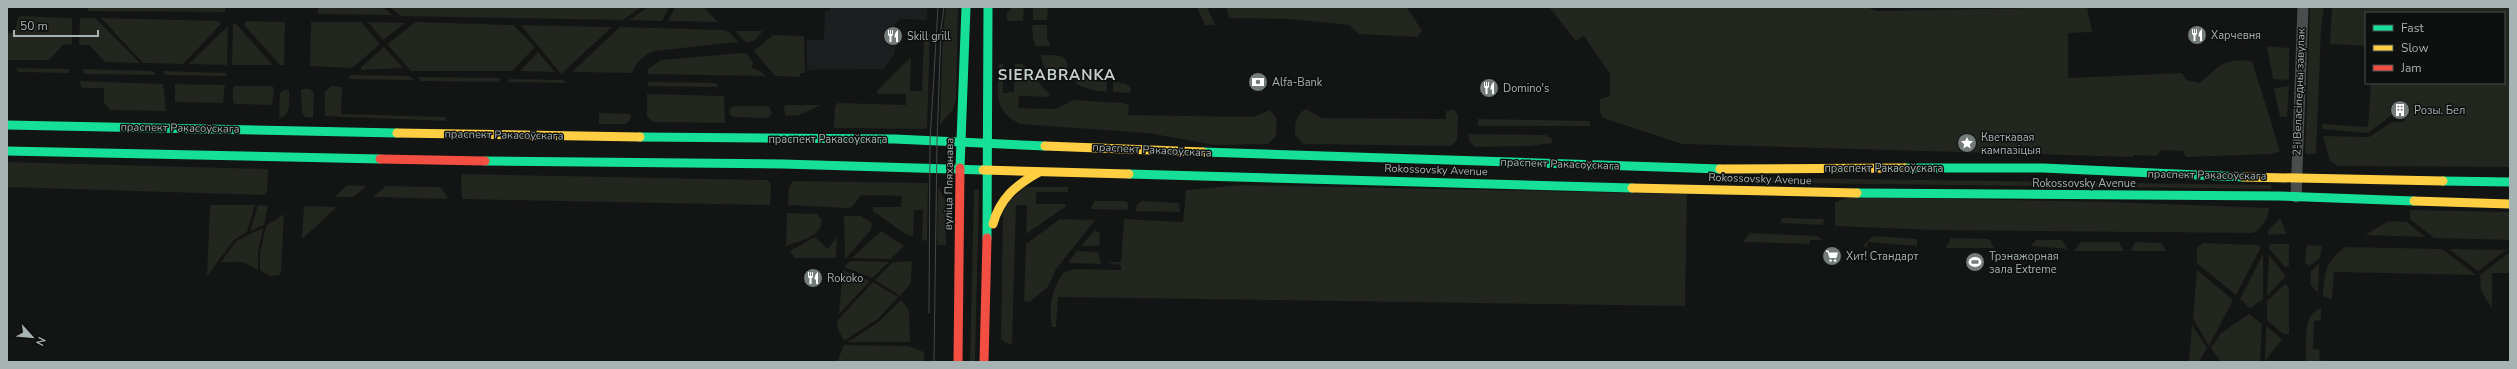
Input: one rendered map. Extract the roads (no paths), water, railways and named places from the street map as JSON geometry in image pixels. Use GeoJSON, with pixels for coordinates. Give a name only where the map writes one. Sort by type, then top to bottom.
{"type":"FeatureCollection","features":[{"type":"Feature","properties":{"kind":"main road","name":"вуліца Пляханава"},"geometry":{"type":"LineString","coordinates":[[958,362],[960,170],[966,7]]}},
{"type":"Feature","properties":{"kind":"main road"},"geometry":{"type":"LineString","coordinates":[[984,362],[990,142],[988,7]]}},
{"type":"Feature","properties":{"kind":"main road","name":"праспект Ракасоўскага"},"geometry":{"type":"LineString","coordinates":[[7,125],[537,136],[990,142],[1283,156],[1711,169],[2043,168],[2170,174],[2510,182]]}},
{"type":"Feature","properties":{"kind":"main road"},"geometry":{"type":"LineString","coordinates":[[536,154],[537,136]]}},
{"type":"Feature","properties":{"kind":"main road"},"geometry":{"type":"LineString","coordinates":[[7,151],[459,161],[536,154],[1039,172]]}},
{"type":"Feature","properties":{"kind":"main road"},"geometry":{"type":"LineString","coordinates":[[987,260],[995,215],[1000,203],[1013,187],[1039,172]]}},
{"type":"Feature","properties":{"kind":"main road","name":"Rokossovsky Avenue"},"geometry":{"type":"LineString","coordinates":[[1039,172],[1770,192],[2296,197]]}},
{"type":"Feature","properties":{"kind":"main road"},"geometry":{"type":"LineString","coordinates":[[2296,197],[2510,204]]}},
{"type":"Feature","properties":{"kind":"street","name":"2-і Веласіпедны завулак"},"geometry":{"type":"LineString","coordinates":[[2297,177],[2303,7]]}},
{"type":"Feature","properties":{"kind":"street"},"geometry":{"type":"LineString","coordinates":[[2296,197],[2297,177]]}},
{"type":"Feature","properties":{"kind":"tram line"},"geometry":{"type":"LineString","coordinates":[[929,313],[930,141],[938,7]]}},
{"type":"Feature","properties":{"kind":"tram line"},"geometry":{"type":"LineString","coordinates":[[934,362],[937,141],[941,29],[944,7]]}},
{"type":"Feature","properties":{"kind":"place","name":"Харчевня"},"geometry":{"type":"Point","coordinates":[2197,35]}},
{"type":"Feature","properties":{"kind":"place","name":"Skill grill"},"geometry":{"type":"Point","coordinates":[893,36]}},
{"type":"Feature","properties":{"kind":"place","name":"Alfa-Bank"},"geometry":{"type":"Point","coordinates":[1258,82]}},
{"type":"Feature","properties":{"kind":"place","name":"Domino's"},"geometry":{"type":"Point","coordinates":[1489,88]}},
{"type":"Feature","properties":{"kind":"place","name":"Розы. Бел"},"geometry":{"type":"Point","coordinates":[2400,110]}},
{"type":"Feature","properties":{"kind":"place","name":"Кветкавая кампазіцыя"},"geometry":{"type":"Point","coordinates":[1967,143]}},
{"type":"Feature","properties":{"kind":"place","name":"Хит! Стандарт"},"geometry":{"type":"Point","coordinates":[1832,256]}},
{"type":"Feature","properties":{"kind":"place","name":"Трэнажорная зала Extreme"},"geometry":{"type":"Point","coordinates":[1975,262]}},
{"type":"Feature","properties":{"kind":"place","name":"Rokoko"},"geometry":{"type":"Point","coordinates":[813,278]}},
{"type":"Feature","properties":{"kind":"district","name":"SIERABRANKA"},"geometry":{"type":"Point","coordinates":[1057,75]}}]}
